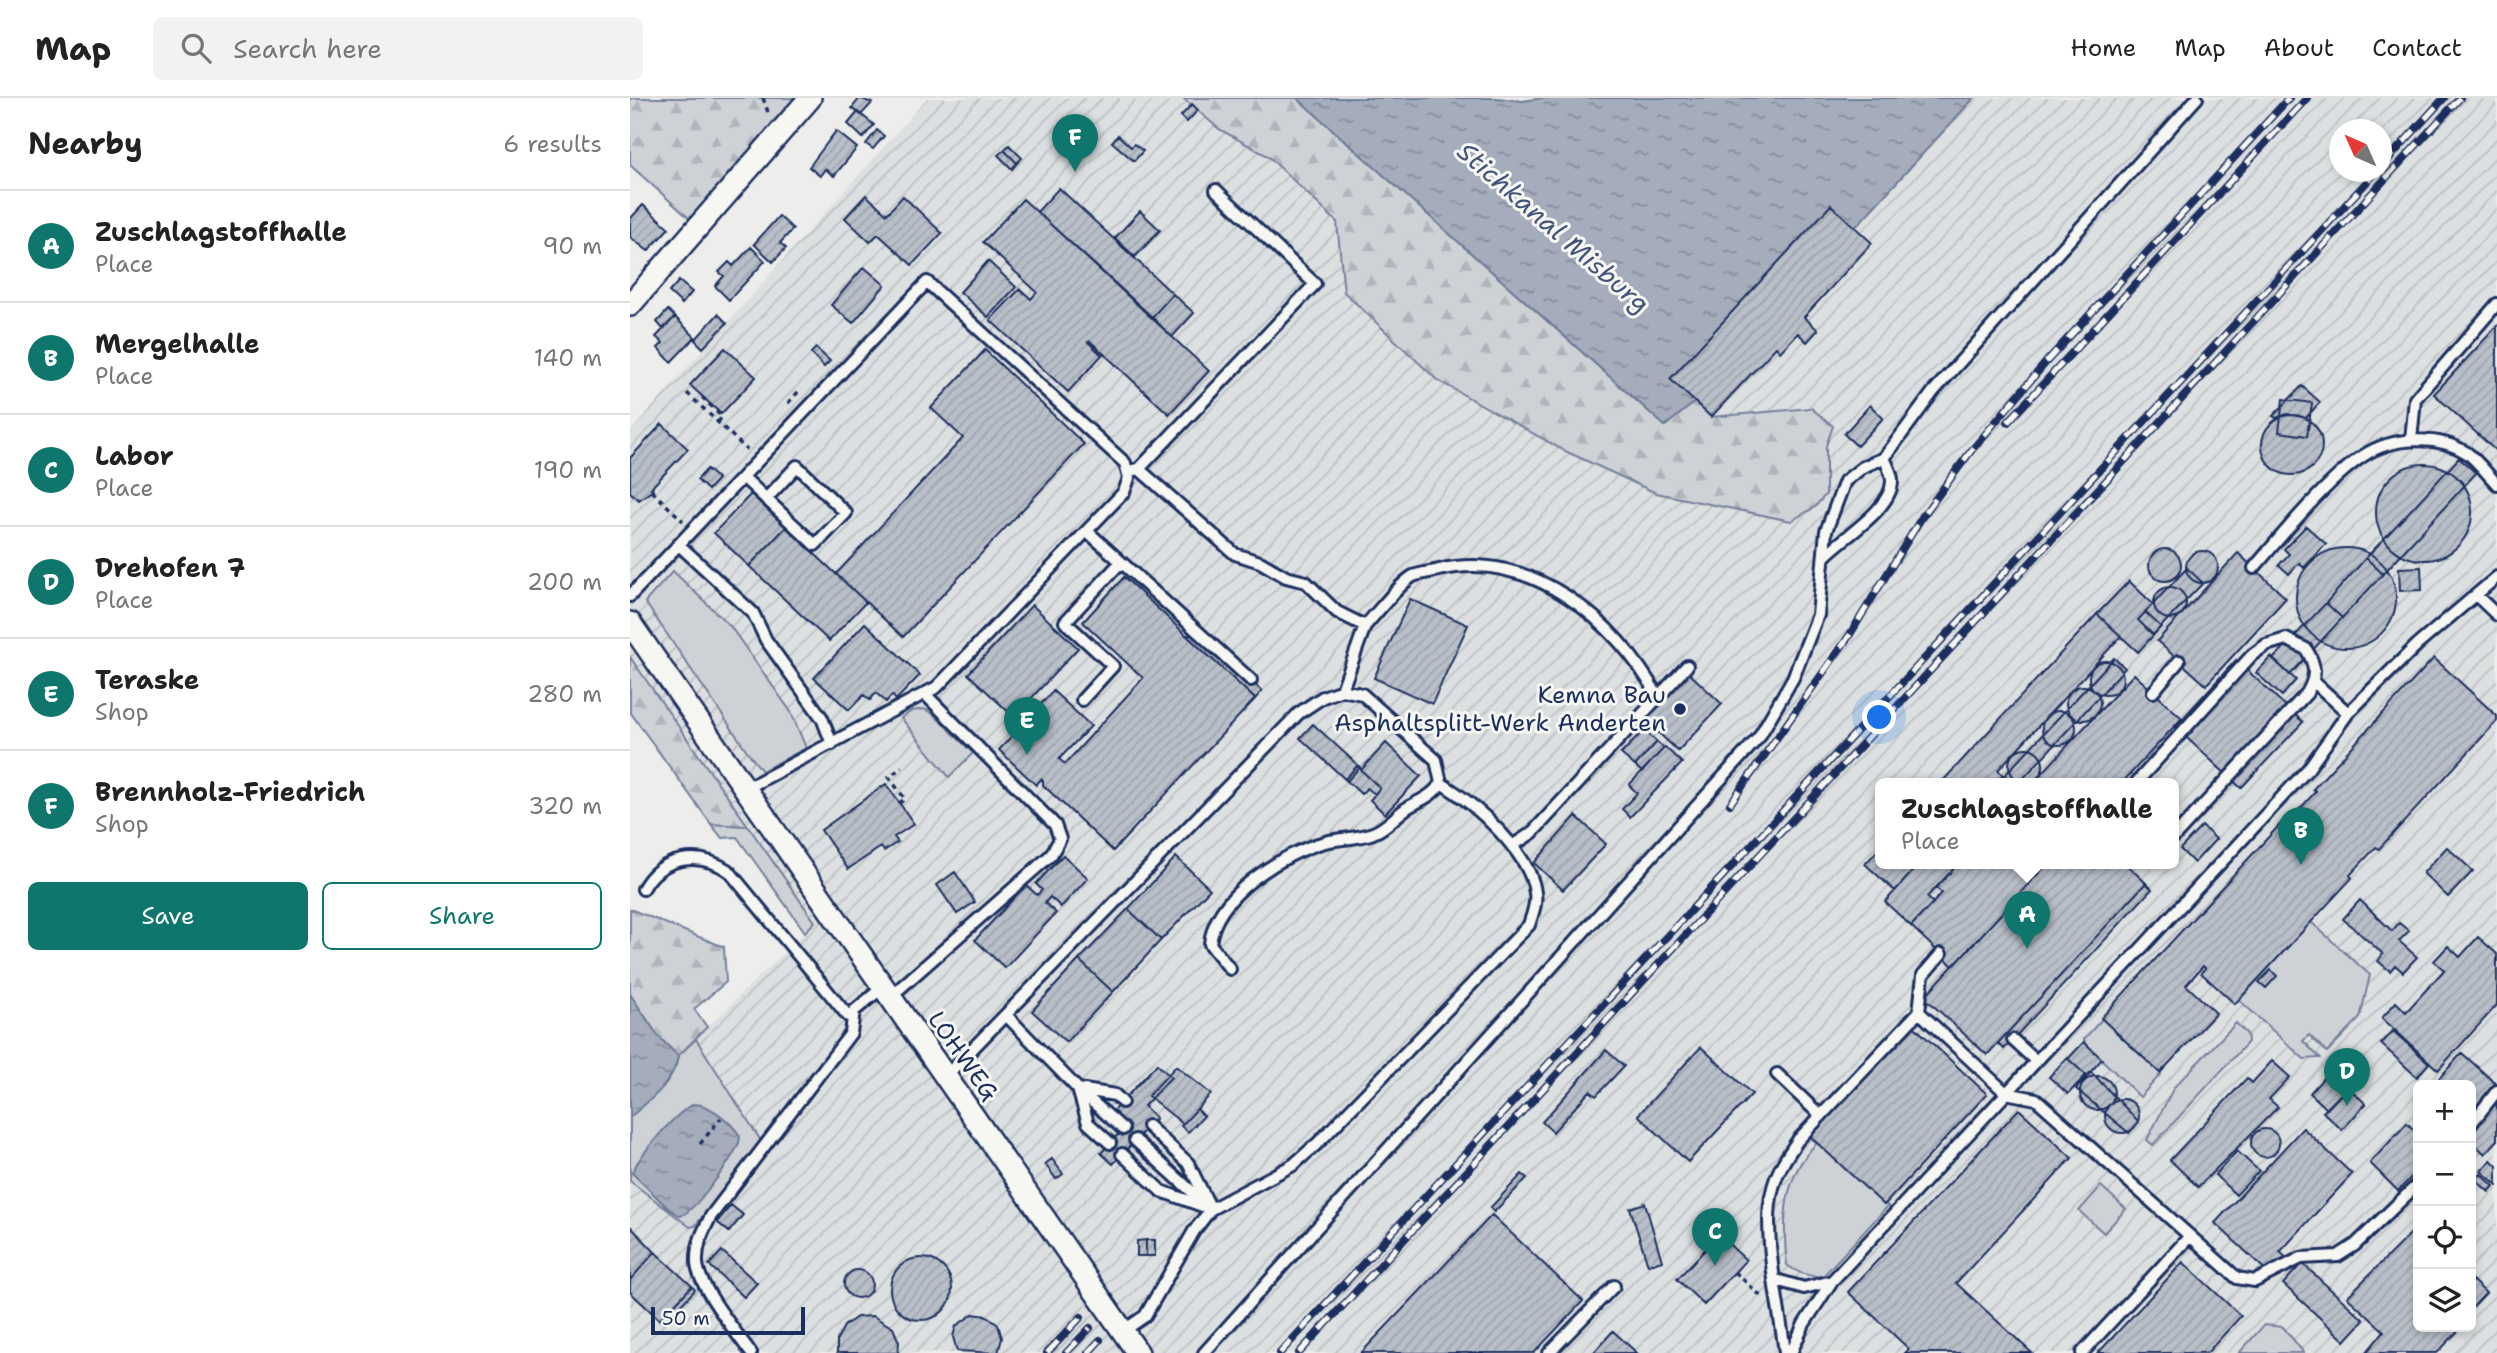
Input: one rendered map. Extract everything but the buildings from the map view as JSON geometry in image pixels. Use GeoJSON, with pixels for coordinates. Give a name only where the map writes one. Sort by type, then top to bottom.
{"type":"FeatureCollection","features":[{"type":"Feature","properties":{"kind":"street"},"geometry":{"type":"LineString","coordinates":[[630,304],[810,98]]}},
{"type":"Feature","properties":{"kind":"street","name":"LOHWEG"},"geometry":{"type":"LineString","coordinates":[[630,623],[1138,1353]]}},
{"type":"Feature","properties":{"kind":"lane"},"geometry":{"type":"LineString","coordinates":[[1204,1353],[1759,737],[1793,678],[1818,615],[1826,531],[1845,481],[1863,467],[1884,458],[1933,392],[2197,98]]}},
{"type":"Feature","properties":{"kind":"lane"},"geometry":{"type":"LineString","coordinates":[[745,789],[926,695],[956,670],[1124,492],[1134,470],[1315,284],[1216,190]]}},
{"type":"Feature","properties":{"kind":"lane"},"geometry":{"type":"LineString","coordinates":[[630,596],[927,282],[1125,463],[1235,554],[1260,562],[1286,578],[1306,582],[1337,612],[1365,625]]}},
{"type":"Feature","properties":{"kind":"lane"},"geometry":{"type":"LineString","coordinates":[[2411,440],[2415,399],[2497,304]]}},
{"type":"Feature","properties":{"kind":"lane"},"geometry":{"type":"LineString","coordinates":[[2254,568],[2340,474],[2364,455],[2386,445],[2411,440],[2430,441],[2467,454],[2497,484]]}},
{"type":"Feature","properties":{"kind":"lane"},"geometry":{"type":"LineString","coordinates":[[1824,557],[1881,508],[1888,496],[1892,479],[1884,458]]}},
{"type":"Feature","properties":{"kind":"lane"},"geometry":{"type":"LineString","coordinates":[[743,478],[816,545],[846,513],[797,466],[766,499]]}},
{"type":"Feature","properties":{"kind":"lane"},"geometry":{"type":"LineString","coordinates":[[1089,528],[1121,562],[1251,680]]}},
{"type":"Feature","properties":{"kind":"lane"},"geometry":{"type":"LineString","coordinates":[[679,545],[753,613],[766,640],[822,719],[832,744]]}},
{"type":"Feature","properties":{"kind":"lane"},"geometry":{"type":"LineString","coordinates":[[1082,700],[1113,666],[1065,622],[1121,562]]}},
{"type":"Feature","properties":{"kind":"lane"},"geometry":{"type":"LineString","coordinates":[[1342,690],[1365,625],[1413,576],[1458,566],[1488,565],[1510,569],[1560,590],[1630,653],[1658,697]]}},
{"type":"Feature","properties":{"kind":"lane"},"geometry":{"type":"LineString","coordinates":[[1791,1353],[1804,1324],[1832,1281],[2308,769],[2348,713],[2417,645],[2497,577]]}},
{"type":"Feature","properties":{"kind":"lane"},"geometry":{"type":"LineString","coordinates":[[2477,596],[2497,615]]}},
{"type":"Feature","properties":{"kind":"lane"},"geometry":{"type":"LineString","coordinates":[[2141,778],[2252,655],[2266,645],[2286,639],[2297,642],[2312,660],[2314,682],[2297,706],[2179,832]]}},
{"type":"Feature","properties":{"kind":"lane"},"geometry":{"type":"LineString","coordinates":[[2153,692],[2179,661]]}},
{"type":"Feature","properties":{"kind":"lane"},"geometry":{"type":"LineString","coordinates":[[1512,846],[1532,833],[1687,666]]}},
{"type":"Feature","properties":{"kind":"lane"},"geometry":{"type":"LineString","coordinates":[[2314,682],[2321,685],[2348,713]]}},
{"type":"Feature","properties":{"kind":"lane"},"geometry":{"type":"LineString","coordinates":[[945,1077],[1299,713],[1323,697],[1342,690],[1362,694],[1436,760],[1441,783],[1435,793],[1404,810],[1372,834],[1324,842],[1263,870],[1241,891],[1211,930],[1210,944],[1230,969]]}},
{"type":"Feature","properties":{"kind":"lane"},"geometry":{"type":"LineString","coordinates":[[751,1353],[713,1300],[697,1265],[699,1239],[711,1216],[851,1032],[854,1011],[887,992],[1051,855],[1060,839],[1055,825],[926,695]]}},
{"type":"Feature","properties":{"kind":"lane"},"geometry":{"type":"LineString","coordinates":[[1123,1331],[1145,1316],[1194,1231],[1211,1209],[1293,1165],[1318,1143],[1529,925],[1536,897],[1534,883],[1512,846],[1458,794],[1441,783]]}},
{"type":"Feature","properties":{"kind":"lane"},"geometry":{"type":"LineString","coordinates":[[643,890],[649,878],[674,861],[713,860],[729,871],[848,1016],[853,1017]]}},
{"type":"Feature","properties":{"kind":"lane"},"geometry":{"type":"LineString","coordinates":[[1785,1353],[1770,1229],[1771,1193],[1782,1163],[1821,1116],[1919,1012],[1923,975],[1941,954]]}},
{"type":"Feature","properties":{"kind":"lane"},"geometry":{"type":"LineString","coordinates":[[1919,1012],[2006,1093],[2036,1099],[2237,1278],[2255,1281],[2301,1258],[2339,1256],[2355,1245],[2413,1189]]}},
{"type":"Feature","properties":{"kind":"lane"},"geometry":{"type":"LineString","coordinates":[[1006,1015],[1123,1129]]}},
{"type":"Feature","properties":{"kind":"lane"},"geometry":{"type":"LineString","coordinates":[[2013,1040],[2036,1061]]}},
{"type":"Feature","properties":{"kind":"lane"},"geometry":{"type":"LineString","coordinates":[[1777,1074],[1821,1116]]}},
{"type":"Feature","properties":{"kind":"lane"},"geometry":{"type":"LineString","coordinates":[[1079,1089],[1115,1095],[1122,1102]]}},
{"type":"Feature","properties":{"kind":"lane"},"geometry":{"type":"LineString","coordinates":[[1079,1089],[1088,1124],[1110,1143]]}},
{"type":"Feature","properties":{"kind":"lane"},"geometry":{"type":"LineString","coordinates":[[2476,1118],[2497,1091]]}},
{"type":"Feature","properties":{"kind":"lane"},"geometry":{"type":"LineString","coordinates":[[1148,1126],[1188,1163],[1211,1209]]}},
{"type":"Feature","properties":{"kind":"lane"},"geometry":{"type":"LineString","coordinates":[[1135,1140],[1211,1209]]}},
{"type":"Feature","properties":{"kind":"lane"},"geometry":{"type":"LineString","coordinates":[[1122,1154],[1161,1191],[1211,1209]]}},
{"type":"Feature","properties":{"kind":"lane"},"geometry":{"type":"LineString","coordinates":[[2082,1353],[2190,1236]]}},
{"type":"Feature","properties":{"kind":"lane"},"geometry":{"type":"LineString","coordinates":[[1776,1280],[1804,1288],[1832,1281]]}},
{"type":"Feature","properties":{"kind":"lane"},"geometry":{"type":"LineString","coordinates":[[1549,1353],[1614,1286]]}},
{"type":"Feature","properties":{"kind":"path"},"geometry":{"type":"LineString","coordinates":[[687,393],[759,461]]}},
{"type":"Feature","properties":{"kind":"path"},"geometry":{"type":"LineString","coordinates":[[702,397],[722,417],[718,422]]}},
{"type":"Feature","properties":{"kind":"path"},"geometry":{"type":"LineString","coordinates":[[652,491],[693,530]]}},
{"type":"Feature","properties":{"kind":"path"},"geometry":{"type":"LineString","coordinates":[[899,803],[905,799],[889,777],[902,767]]}},
{"type":"Feature","properties":{"kind":"path"},"geometry":{"type":"LineString","coordinates":[[700,1144],[722,1118]]}},
{"type":"Feature","properties":{"kind":"path"},"geometry":{"type":"LineString","coordinates":[[1735,1272],[1764,1298],[1778,1297]]}},
{"type":"Feature","properties":{"kind":"shaded area"},"geometry":{"type":"Polygon","coordinates":[[[927,98],[1183,98],[1219,129],[1268,156],[1337,223],[1344,292],[1437,380],[1563,450],[1656,493],[1667,443],[1721,98],[2497,98],[2497,1353],[630,1353],[630,1117],[663,1086],[678,1056],[815,922],[630,657],[630,432],[927,98]]]}},
{"type":"Feature","properties":{"kind":"green space"},"geometry":{"type":"Polygon","coordinates":[[[630,98],[798,98],[690,219],[630,165],[630,98]]]}},
{"type":"Feature","properties":{"kind":"green space"},"geometry":{"type":"Polygon","coordinates":[[[1183,98],[1297,98],[1665,426],[1695,402],[1711,417],[1811,408],[1833,426],[1826,446],[1826,494],[1815,507],[1791,521],[1656,493],[1563,450],[1437,380],[1344,292],[1337,222],[1268,156],[1219,129],[1183,98]]]}},
{"type":"Feature","properties":{"kind":"green space"},"geometry":{"type":"Polygon","coordinates":[[[673,571],[730,626],[791,712],[806,748],[762,771],[645,602],[673,571]]]}},
{"type":"Feature","properties":{"kind":"green space"},"geometry":{"type":"Polygon","coordinates":[[[630,657],[748,826],[711,824],[630,712],[630,657]]]}},
{"type":"Feature","properties":{"kind":"green space"},"geometry":{"type":"Polygon","coordinates":[[[924,709],[932,713],[973,753],[949,777],[901,718],[912,711],[924,709]]]}},
{"type":"Feature","properties":{"kind":"green space"},"geometry":{"type":"Polygon","coordinates":[[[711,824],[748,826],[815,922],[805,932],[737,837],[722,838],[711,824]]]}},
{"type":"Feature","properties":{"kind":"green space"},"geometry":{"type":"Polygon","coordinates":[[[630,909],[724,947],[726,982],[694,1009],[707,1027],[678,1056],[658,1036],[630,994],[630,909]]]}},
{"type":"Feature","properties":{"kind":"green space"},"geometry":{"type":"Polygon","coordinates":[[[2311,922],[2370,975],[2360,1018],[2327,1052],[2309,1035],[2303,1041],[2320,1058],[2304,1059],[2239,1000],[2311,922]]]}},
{"type":"Feature","properties":{"kind":"green space"},"geometry":{"type":"Polygon","coordinates":[[[2102,1019],[2161,1074],[2140,1097],[2085,1043],[2084,1039],[2102,1019]]]}},
{"type":"Feature","properties":{"kind":"green space"},"geometry":{"type":"Polygon","coordinates":[[[2236,1023],[2247,1034],[2248,1042],[2153,1145],[2147,1140],[2174,1087],[2236,1023]]]}},
{"type":"Feature","properties":{"kind":"green space"},"geometry":{"type":"Polygon","coordinates":[[[696,1039],[761,1141],[695,1226],[690,1227],[630,1181],[630,1117],[663,1086],[676,1065],[678,1056],[696,1039]],[[707,1107],[680,1114],[637,1163],[633,1173],[668,1208],[697,1201],[739,1143],[736,1130],[707,1107]]]}},
{"type":"Feature","properties":{"kind":"green space"},"geometry":{"type":"Polygon","coordinates":[[[1817,1143],[1888,1206],[1823,1276],[1803,1274],[1787,1265],[1785,1232],[1787,1199],[1791,1184],[1797,1170],[1817,1143]]]}},
{"type":"Feature","properties":{"kind":"green space"},"geometry":{"type":"Polygon","coordinates":[[[2101,1186],[2126,1209],[2104,1233],[2079,1211],[2101,1186]]]}},
{"type":"Feature","properties":{"kind":"green space"},"geometry":{"type":"Polygon","coordinates":[[[2264,1325],[2283,1327],[2304,1353],[2239,1353],[2264,1325]]]}},
{"type":"Feature","properties":{"kind":"water","name":"Stichkanal Misburg"},"geometry":{"type":"Polygon","coordinates":[[[1297,98],[1498,98],[1522,101],[1542,98],[1974,98],[1695,402],[1665,426],[1297,98]]]}},
{"type":"Feature","properties":{"kind":"water"},"geometry":{"type":"Polygon","coordinates":[[[630,994],[658,1036],[678,1056],[676,1066],[666,1083],[630,1117],[630,994]]]}},
{"type":"Feature","properties":{"kind":"water"},"geometry":{"type":"Polygon","coordinates":[[[695,1104],[708,1107],[720,1115],[740,1136],[735,1151],[712,1184],[695,1205],[680,1216],[632,1173],[659,1134],[678,1115],[695,1104]]]}},
{"type":"Feature","properties":{"kind":"railway"},"geometry":{"type":"LineString","coordinates":[[1730,804],[1849,636],[1922,517],[1971,451],[2047,361],[2289,98]]}},
{"type":"Feature","properties":{"kind":"railway"},"geometry":{"type":"LineString","coordinates":[[2008,422],[2307,98]]}},
{"type":"Feature","properties":{"kind":"railway"},"geometry":{"type":"LineString","coordinates":[[2392,155],[2444,98]]}},
{"type":"Feature","properties":{"kind":"railway"},"geometry":{"type":"LineString","coordinates":[[1299,1353],[2460,98]]}},
{"type":"Feature","properties":{"kind":"railway"},"geometry":{"type":"LineString","coordinates":[[1280,1353],[2367,182]]}},
{"type":"Feature","properties":{"kind":"railway"},"geometry":{"type":"LineString","coordinates":[[1047,1353],[1081,1317]]}},
{"type":"Feature","properties":{"kind":"railway"},"geometry":{"type":"LineString","coordinates":[[1066,1353],[1090,1328]]}},
{"type":"Feature","properties":{"kind":"railway"},"geometry":{"type":"LineString","coordinates":[[1088,1353],[1100,1340]]}},
{"type":"Feature","properties":{"kind":"place","name":"Brennholz-Friedrich"},"geometry":{"type":"Point","coordinates":[1075,172]}},
{"type":"Feature","properties":{"kind":"place","name":"Kemna Bau Asphaltsplitt-Werk Anderten"},"geometry":{"type":"Point","coordinates":[1680,709]}},
{"type":"Feature","properties":{"kind":"place","name":"Teraske"},"geometry":{"type":"Point","coordinates":[1027,755]}},
{"type":"Feature","properties":{"kind":"place","name":"Mergelhalle"},"geometry":{"type":"Point","coordinates":[2301,865]}},
{"type":"Feature","properties":{"kind":"place","name":"Zuschlagstoffhalle"},"geometry":{"type":"Point","coordinates":[2027,949]}},
{"type":"Feature","properties":{"kind":"place","name":"Drehofen 7"},"geometry":{"type":"Point","coordinates":[2347,1106]}},
{"type":"Feature","properties":{"kind":"place","name":"Labor"},"geometry":{"type":"Point","coordinates":[1715,1266]}}]}
